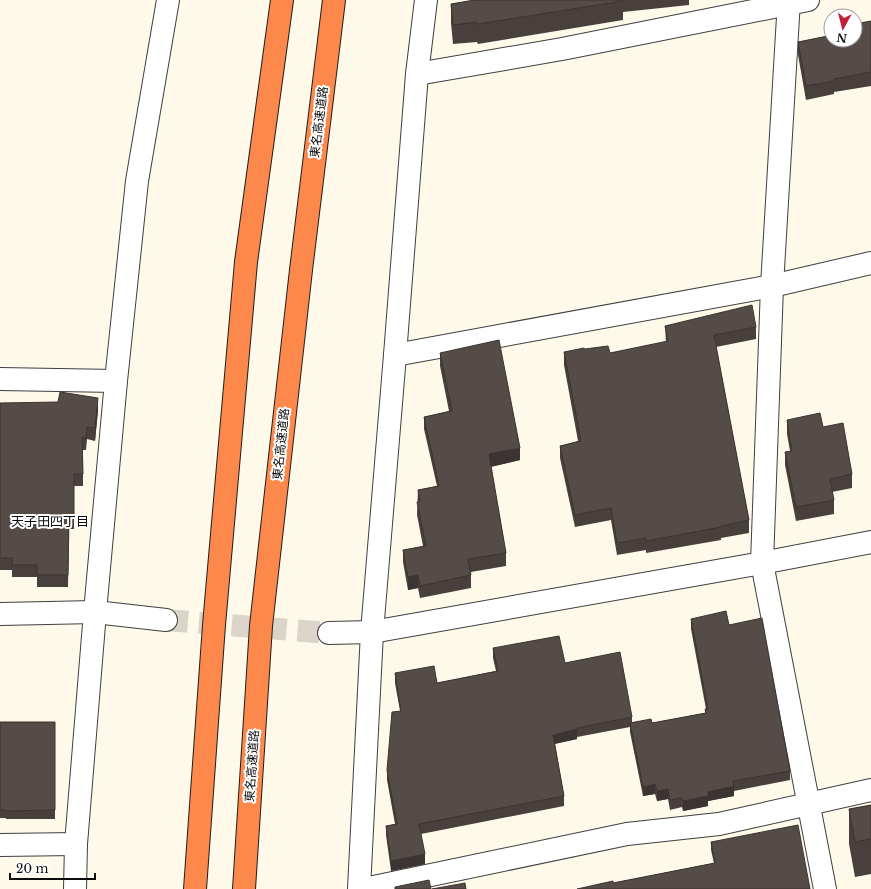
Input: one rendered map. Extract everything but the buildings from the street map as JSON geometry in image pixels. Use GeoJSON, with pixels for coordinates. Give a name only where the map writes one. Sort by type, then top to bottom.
{"type":"FeatureCollection","features":[{"type":"Feature","properties":{"kind":"highway"},"geometry":{"type":"LineString","coordinates":[[196,889],[214,625],[246,262],[282,0]]}},
{"type":"Feature","properties":{"kind":"highway","name":"東名高速道路"},"geometry":{"type":"LineString","coordinates":[[244,889],[261,626],[301,270],[334,0]]}},
{"type":"Feature","properties":{"kind":"street"},"geometry":{"type":"LineString","coordinates":[[75,889],[76,844],[116,381],[137,181],[168,0]]}},
{"type":"Feature","properties":{"kind":"street"},"geometry":{"type":"LineString","coordinates":[[359,889],[372,632],[417,74],[426,0]]}},
{"type":"Feature","properties":{"kind":"street"},"geometry":{"type":"LineString","coordinates":[[417,74],[562,49],[795,1],[772,286],[762,563],[825,889]]}},
{"type":"Feature","properties":{"kind":"street"},"geometry":{"type":"LineString","coordinates":[[395,355],[772,286],[871,264]]}},
{"type":"Feature","properties":{"kind":"street"},"geometry":{"type":"LineString","coordinates":[[0,379],[116,381]]}},
{"type":"Feature","properties":{"kind":"street"},"geometry":{"type":"LineString","coordinates":[[329,633],[372,632],[762,563],[871,542]]}},
{"type":"Feature","properties":{"kind":"street"},"geometry":{"type":"LineString","coordinates":[[0,614],[95,612],[166,620]]}},
{"type":"Feature","properties":{"kind":"street"},"geometry":{"type":"LineString","coordinates":[[364,889],[627,834],[718,824],[871,790]]}},
{"type":"Feature","properties":{"kind":"street"},"geometry":{"type":"LineString","coordinates":[[0,845],[76,844]]}},
{"type":"Feature","properties":{"kind":"tunnel"},"geometry":{"type":"LineString","coordinates":[[166,620],[329,633]]}},
{"type":"Feature","properties":{"kind":"district","name":"天子田四丁目"},"geometry":{"type":"Point","coordinates":[50,521]}}]}
